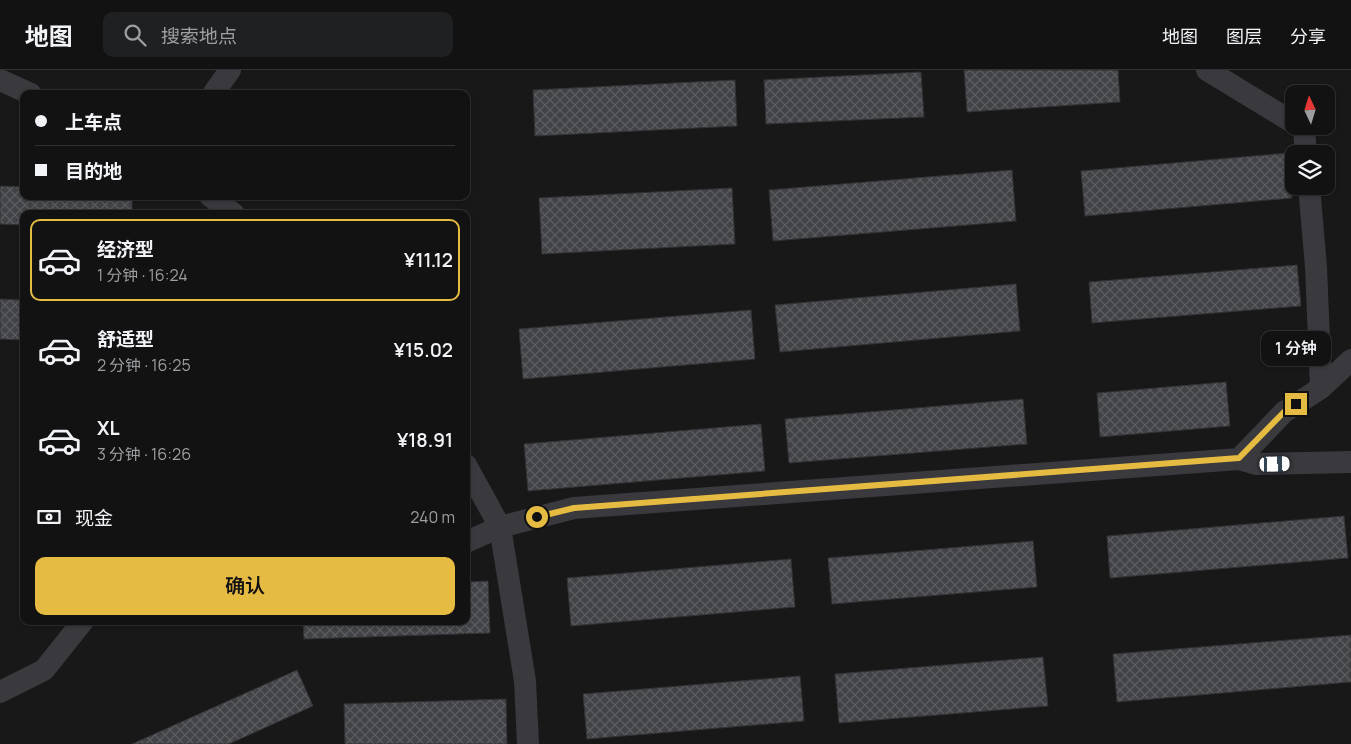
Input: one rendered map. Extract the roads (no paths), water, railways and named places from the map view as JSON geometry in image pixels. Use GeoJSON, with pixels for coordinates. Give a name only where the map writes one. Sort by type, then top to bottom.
{"type":"FeatureCollection","features":[{"type":"Feature","properties":{"kind":"street"},"geometry":{"type":"LineString","coordinates":[[217,90],[230,70]]}},
{"type":"Feature","properties":{"kind":"street"},"geometry":{"type":"LineString","coordinates":[[1207,70],[1285,118]]}},
{"type":"Feature","properties":{"kind":"street"},"geometry":{"type":"LineString","coordinates":[[0,80],[21,90]]}},
{"type":"Feature","properties":{"kind":"street"},"geometry":{"type":"LineString","coordinates":[[1310,195],[1316,267],[1320,388]]}},
{"type":"Feature","properties":{"kind":"street"},"geometry":{"type":"LineString","coordinates":[[215,200],[229,210]]}},
{"type":"Feature","properties":{"kind":"street"},"geometry":{"type":"LineString","coordinates":[[1239,458],[1284,412],[1320,388],[1351,360]]}},
{"type":"Feature","properties":{"kind":"street"},"geometry":{"type":"LineString","coordinates":[[470,540],[500,527],[574,508],[1239,458],[1256,464],[1351,462]]}},
{"type":"Feature","properties":{"kind":"street"},"geometry":{"type":"LineString","coordinates":[[470,472],[500,527],[525,681],[528,744]]}},
{"type":"Feature","properties":{"kind":"street"},"geometry":{"type":"LineString","coordinates":[[0,692],[44,670],[80,625]]}}]}
